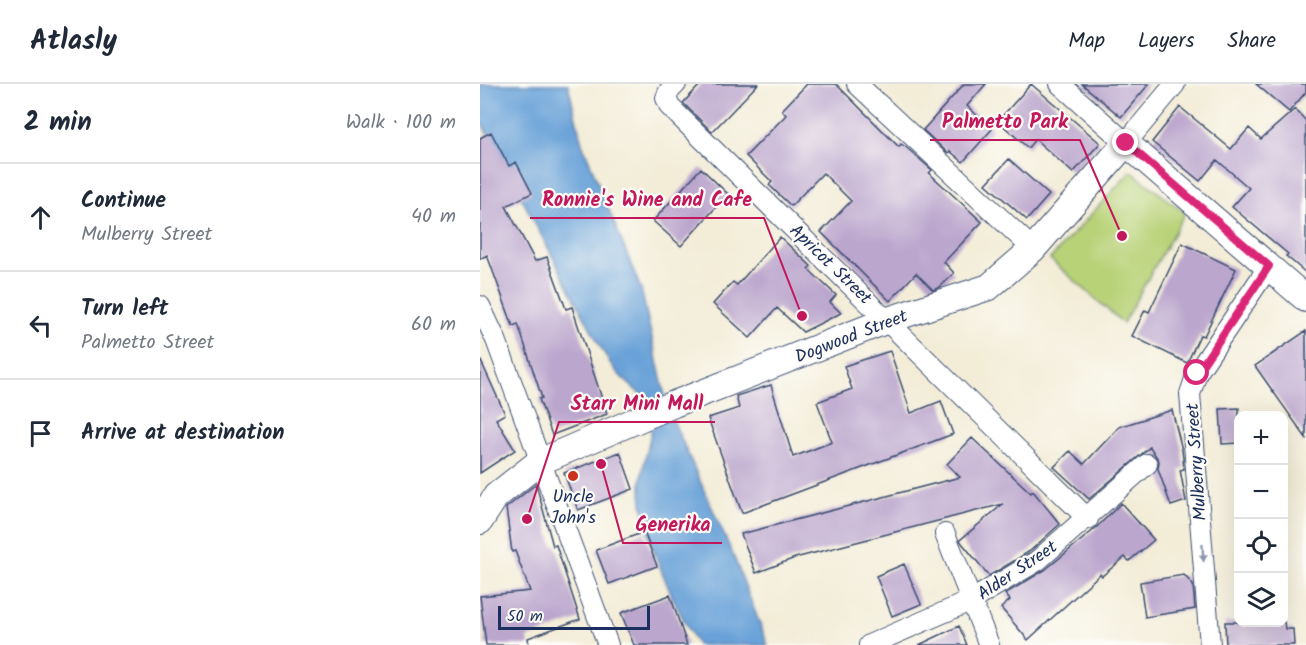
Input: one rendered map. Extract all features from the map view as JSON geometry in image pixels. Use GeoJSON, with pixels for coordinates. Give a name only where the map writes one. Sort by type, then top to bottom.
{"type":"FeatureCollection","features":[{"type":"Feature","properties":{"kind":"street","name":"Apricot Street"},"geometry":{"type":"LineString","coordinates":[[676,84],[666,98],[670,107],[1088,519]]}},
{"type":"Feature","properties":{"kind":"street"},"geometry":{"type":"LineString","coordinates":[[857,84],[1033,249]]}},
{"type":"Feature","properties":{"kind":"street"},"geometry":{"type":"LineString","coordinates":[[1060,84],[1306,299]]}},
{"type":"Feature","properties":{"kind":"street","name":"Dogwood Street"},"geometry":{"type":"LineString","coordinates":[[480,521],[496,496],[538,462],[674,404],[888,320],[988,287],[1033,249],[1175,84]]}},
{"type":"Feature","properties":{"kind":"street","name":"Mulberry Street"},"geometry":{"type":"LineString","coordinates":[[1210,645],[1190,394],[1197,373],[1269,266]]}},
{"type":"Feature","properties":{"kind":"street"},"geometry":{"type":"LineString","coordinates":[[480,306],[496,340],[538,462],[608,645]]}},
{"type":"Feature","properties":{"kind":"street","name":"Alder Street"},"geometry":{"type":"LineString","coordinates":[[869,645],[970,601],[1037,561],[1088,519],[1147,464]]}},
{"type":"Feature","properties":{"kind":"street"},"geometry":{"type":"LineString","coordinates":[[945,534],[989,645]]}},
{"type":"Feature","properties":{"kind":"green space"},"geometry":{"type":"Polygon","coordinates":[[[1131,171],[1185,213],[1123,323],[1050,259],[1131,171]]]}},
{"type":"Feature","properties":{"kind":"water"},"geometry":{"type":"Polygon","coordinates":[[[480,84],[568,84],[582,143],[641,289],[668,409],[734,557],[768,645],[697,645],[688,628],[660,567],[642,504],[642,476],[652,425],[650,408],[644,398],[620,376],[601,348],[480,120],[480,84]]]}},
{"type":"Feature","properties":{"kind":"building"},"geometry":{"type":"Polygon","coordinates":[[[701,84],[758,84],[712,132],[683,103],[701,84]]]}},
{"type":"Feature","properties":{"kind":"building"},"geometry":{"type":"Polygon","coordinates":[[[807,84],[836,84],[899,147],[901,144],[907,148],[932,170],[929,173],[982,222],[944,262],[954,273],[940,287],[933,290],[916,273],[890,301],[821,232],[851,201],[823,173],[791,206],[769,185],[772,182],[746,156],[786,115],[782,110],[807,84]]]}},
{"type":"Feature","properties":{"kind":"building"},"geometry":{"type":"Polygon","coordinates":[[[964,84],[986,84],[967,106],[992,129],[963,162],[950,151],[948,153],[923,130],[964,84]]]}},
{"type":"Feature","properties":{"kind":"building"},"geometry":{"type":"Polygon","coordinates":[[[1031,84],[1100,143],[1073,173],[1035,139],[1028,148],[998,121],[1031,84]]]}},
{"type":"Feature","properties":{"kind":"building"},"geometry":{"type":"Polygon","coordinates":[[[1082,84],[1149,84],[1121,117],[1082,84]]]}},
{"type":"Feature","properties":{"kind":"building"},"geometry":{"type":"Polygon","coordinates":[[[1256,84],[1306,84],[1306,92],[1289,112],[1256,84]]]}},
{"type":"Feature","properties":{"kind":"building"},"geometry":{"type":"Polygon","coordinates":[[[1180,107],[1231,149],[1249,128],[1261,139],[1295,109],[1306,121],[1306,273],[1286,256],[1288,254],[1232,207],[1249,188],[1217,160],[1200,181],[1152,142],[1180,107]]]}},
{"type":"Feature","properties":{"kind":"building"},"geometry":{"type":"Polygon","coordinates":[[[491,132],[509,166],[516,162],[532,193],[506,206],[535,261],[547,257],[566,309],[572,307],[607,414],[552,435],[539,399],[542,398],[518,324],[513,326],[487,255],[480,259],[480,138],[491,132]]]}},
{"type":"Feature","properties":{"kind":"building"},"geometry":{"type":"Polygon","coordinates":[[[1009,159],[1049,195],[1027,220],[986,184],[1009,159]]]}},
{"type":"Feature","properties":{"kind":"building"},"geometry":{"type":"Polygon","coordinates":[[[701,168],[728,194],[681,246],[653,221],[701,168]]]}},
{"type":"Feature","properties":{"kind":"building"},"geometry":{"type":"Polygon","coordinates":[[[780,237],[811,266],[808,269],[836,295],[830,302],[841,313],[803,332],[777,308],[750,338],[713,304],[733,282],[737,285],[780,237]]]}},
{"type":"Feature","properties":{"kind":"building"},"geometry":{"type":"Polygon","coordinates":[[[1182,243],[1236,269],[1204,336],[1200,335],[1187,363],[1132,336],[1145,310],[1149,312],[1182,243]]]}},
{"type":"Feature","properties":{"kind":"building"},"geometry":{"type":"Polygon","coordinates":[[[1306,331],[1306,438],[1288,411],[1255,366],[1306,331]]]}},
{"type":"Feature","properties":{"kind":"building"},"geometry":{"type":"Polygon","coordinates":[[[890,351],[911,413],[941,401],[953,434],[742,513],[708,418],[739,408],[736,396],[771,385],[793,457],[832,442],[817,402],[852,389],[844,366],[890,351]]]}},
{"type":"Feature","properties":{"kind":"building"},"geometry":{"type":"Polygon","coordinates":[[[480,359],[505,414],[496,419],[515,450],[480,473],[480,359]]]}},
{"type":"Feature","properties":{"kind":"building"},"geometry":{"type":"Polygon","coordinates":[[[1239,408],[1239,411],[1234,411],[1234,443],[1222,444],[1220,409],[1239,408]]]}},
{"type":"Feature","properties":{"kind":"building"},"geometry":{"type":"Polygon","coordinates":[[[1172,410],[1182,450],[1184,469],[1180,470],[1186,501],[1171,506],[1158,469],[1159,461],[1150,447],[1089,499],[1054,467],[1070,451],[1084,464],[1119,427],[1172,410]]]}},
{"type":"Feature","properties":{"kind":"building"},"geometry":{"type":"Polygon","coordinates":[[[972,438],[1031,493],[1033,491],[1060,524],[1030,551],[989,576],[960,540],[1003,504],[795,558],[756,573],[741,534],[960,477],[947,464],[972,438]]]}},
{"type":"Feature","properties":{"kind":"building"},"geometry":{"type":"Polygon","coordinates":[[[620,452],[633,489],[578,510],[564,473],[620,452]]]}},
{"type":"Feature","properties":{"kind":"building"},"geometry":{"type":"Polygon","coordinates":[[[536,484],[553,546],[556,545],[580,619],[528,638],[529,645],[486,645],[480,596],[530,591],[515,551],[512,552],[506,508],[536,484]]]}},
{"type":"Feature","properties":{"kind":"building"},"geometry":{"type":"Polygon","coordinates":[[[1121,503],[1154,540],[1129,561],[1125,557],[1102,576],[1100,574],[1028,640],[1001,608],[1010,600],[1005,594],[1045,570],[1096,528],[1121,503]]]}},
{"type":"Feature","properties":{"kind":"building"},"geometry":{"type":"Polygon","coordinates":[[[644,532],[657,566],[609,584],[596,550],[644,532]]]}},
{"type":"Feature","properties":{"kind":"building"},"geometry":{"type":"Polygon","coordinates":[[[904,564],[921,604],[892,616],[876,576],[904,564]]]}},
{"type":"Feature","properties":{"kind":"building"},"geometry":{"type":"Polygon","coordinates":[[[1184,575],[1193,585],[1195,609],[1145,617],[1140,582],[1184,575]]]}},
{"type":"Feature","properties":{"kind":"building"},"geometry":{"type":"Polygon","coordinates":[[[670,595],[687,645],[634,645],[621,613],[670,595]]]}},
{"type":"Feature","properties":{"kind":"building"},"geometry":{"type":"Polygon","coordinates":[[[1225,622],[1234,622],[1234,627],[1293,629],[1294,645],[1226,645],[1225,622]]]}},
{"type":"Feature","properties":{"kind":"building"},"geometry":{"type":"Polygon","coordinates":[[[959,626],[967,645],[919,645],[959,626]]]}},
{"type":"Feature","properties":{"kind":"place","name":"Palmetto Park"},"geometry":{"type":"Point","coordinates":[1122,236]}},
{"type":"Feature","properties":{"kind":"place","name":"Ronnie's Wine and Cafe"},"geometry":{"type":"Point","coordinates":[802,316]}},
{"type":"Feature","properties":{"kind":"place","name":"Generika"},"geometry":{"type":"Point","coordinates":[601,464]}},
{"type":"Feature","properties":{"kind":"place","name":"Uncle John's"},"geometry":{"type":"Point","coordinates":[573,476]}},
{"type":"Feature","properties":{"kind":"place","name":"Starr Mini Mall"},"geometry":{"type":"Point","coordinates":[527,519]}},
{"type":"Feature","properties":{"kind":"route"},"geometry":{"type":"LineString","coordinates":[[1126,143],[1269,266],[1197,373]]}}]}
